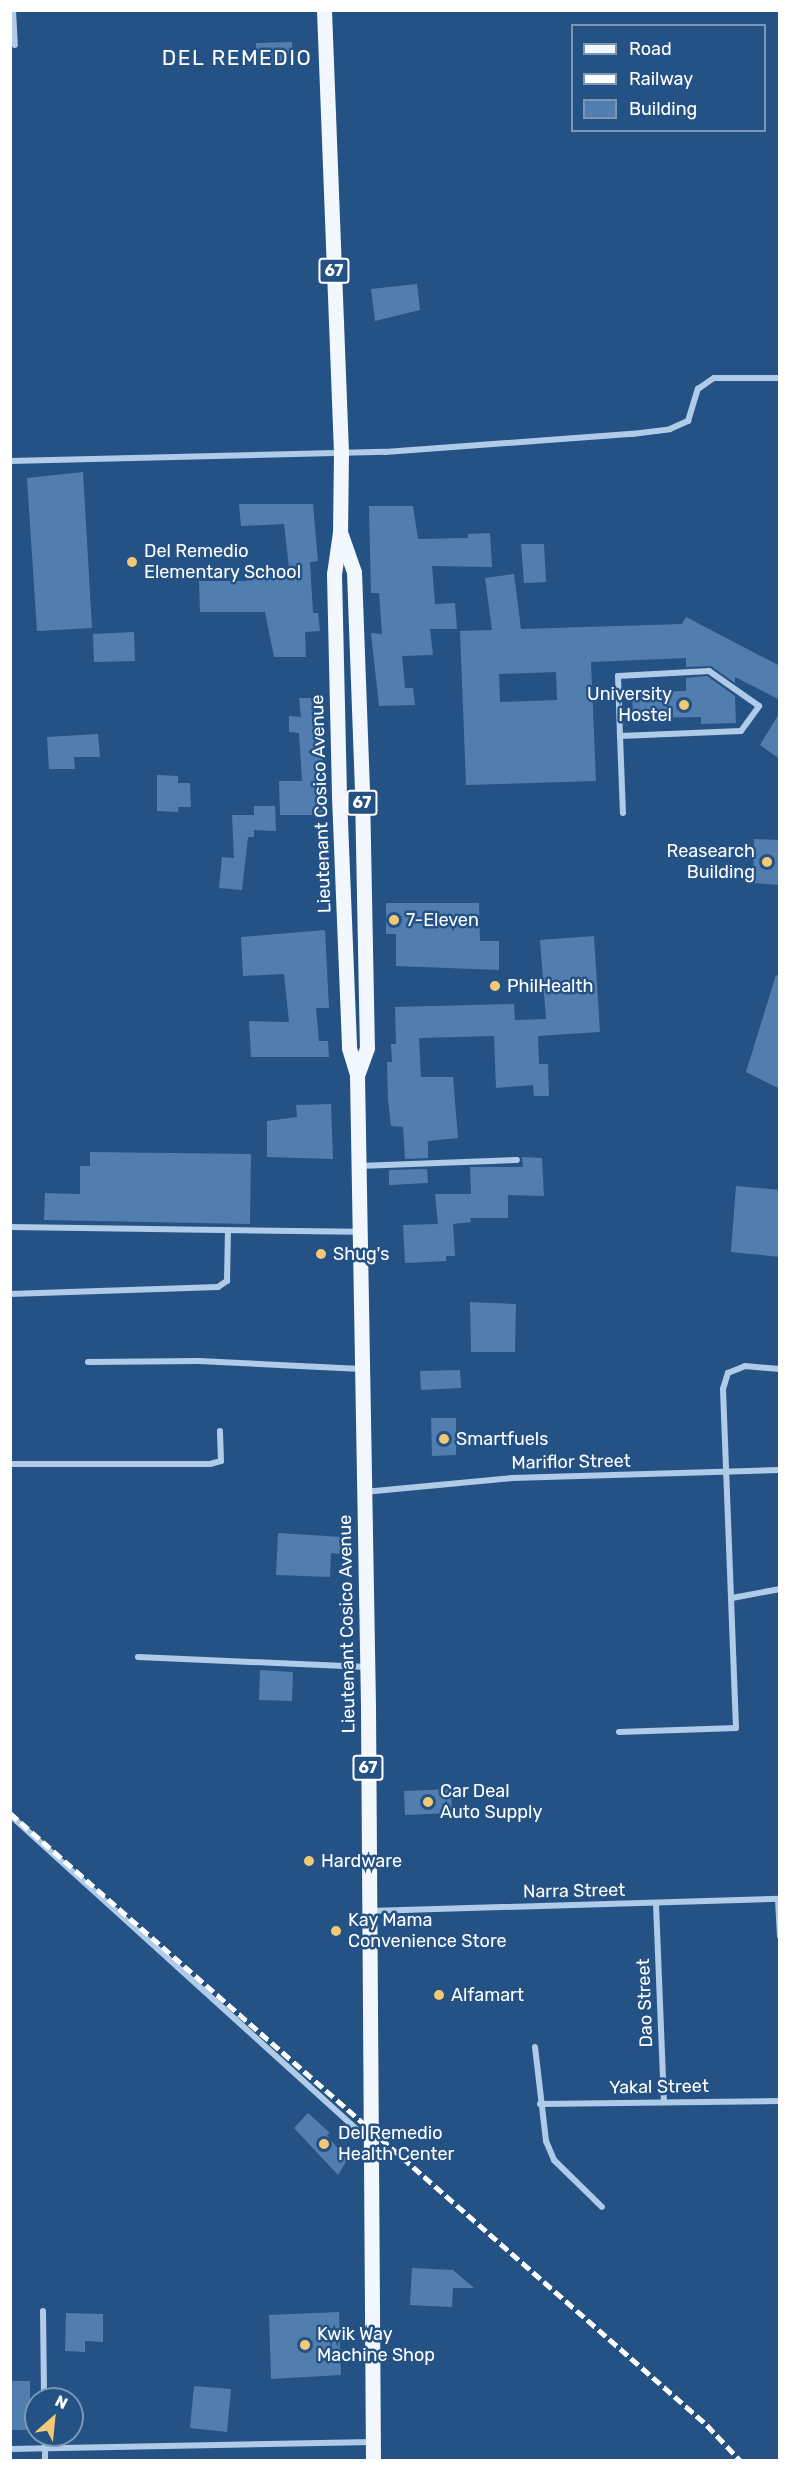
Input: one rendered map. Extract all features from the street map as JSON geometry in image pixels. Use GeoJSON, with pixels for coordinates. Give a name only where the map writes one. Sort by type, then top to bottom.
{"type":"FeatureCollection","features":[{"type":"Feature","properties":{"kind":"main road","name":"Lieutenant Cosico Avenue"},"geometry":{"type":"LineString","coordinates":[[324,10],[341,453],[340,532],[334,574],[339,796],[349,1048],[357,1075],[370,1911],[373,2460]]}},
{"type":"Feature","properties":{"kind":"main road","name":"Lieutenant Cosico Avenue"},"geometry":{"type":"LineString","coordinates":[[340,532],[354,572],[362,791],[367,1047],[357,1075]]}},
{"type":"Feature","properties":{"kind":"street"},"geometry":{"type":"LineString","coordinates":[[13,10],[15,45]]}},
{"type":"Feature","properties":{"kind":"street"},"geometry":{"type":"LineString","coordinates":[[10,461],[341,453],[670,429],[688,421],[698,389],[714,378],[780,378]]}},
{"type":"Feature","properties":{"kind":"street"},"geometry":{"type":"LineString","coordinates":[[620,736],[741,731],[759,706],[709,672],[618,676],[620,736],[623,813]]}},
{"type":"Feature","properties":{"kind":"street"},"geometry":{"type":"LineString","coordinates":[[358,1166],[517,1160]]}},
{"type":"Feature","properties":{"kind":"street"},"geometry":{"type":"LineString","coordinates":[[10,1227],[359,1232]]}},
{"type":"Feature","properties":{"kind":"street"},"geometry":{"type":"LineString","coordinates":[[10,1294],[218,1287],[227,1281],[228,1230]]}},
{"type":"Feature","properties":{"kind":"street"},"geometry":{"type":"LineString","coordinates":[[88,1362],[199,1361],[361,1369]]}},
{"type":"Feature","properties":{"kind":"street"},"geometry":{"type":"LineString","coordinates":[[619,1732],[736,1728],[723,1389],[728,1373],[745,1366],[780,1369]]}},
{"type":"Feature","properties":{"kind":"street"},"geometry":{"type":"LineString","coordinates":[[10,1464],[210,1464],[221,1461],[220,1431]]}},
{"type":"Feature","properties":{"kind":"street","name":"Mariflor Street"},"geometry":{"type":"LineString","coordinates":[[364,1492],[512,1478],[726,1474],[780,1470]]}},
{"type":"Feature","properties":{"kind":"street"},"geometry":{"type":"LineString","coordinates":[[732,1598],[780,1589]]}},
{"type":"Feature","properties":{"kind":"street"},"geometry":{"type":"LineString","coordinates":[[138,1658],[243,1659],[367,1667]]}},
{"type":"Feature","properties":{"kind":"street"},"geometry":{"type":"LineString","coordinates":[[10,1815],[371,2143]]}},
{"type":"Feature","properties":{"kind":"street"},"geometry":{"type":"LineString","coordinates":[[779,1899],[780,1935]]}},
{"type":"Feature","properties":{"kind":"street","name":"Narra Street"},"geometry":{"type":"LineString","coordinates":[[370,1911],[779,1899]]}},
{"type":"Feature","properties":{"kind":"street","name":"Dao Street"},"geometry":{"type":"LineString","coordinates":[[656,1904],[664,2101]]}},
{"type":"Feature","properties":{"kind":"street"},"geometry":{"type":"LineString","coordinates":[[535,2047],[546,2141],[554,2160],[602,2207]]}},
{"type":"Feature","properties":{"kind":"street","name":"Yakal Street"},"geometry":{"type":"LineString","coordinates":[[540,2104],[780,2101]]}},
{"type":"Feature","properties":{"kind":"street"},"geometry":{"type":"LineString","coordinates":[[43,2311],[44,2387]]}},
{"type":"Feature","properties":{"kind":"street"},"geometry":{"type":"LineString","coordinates":[[10,2449],[373,2442]]}},
{"type":"Feature","properties":{"kind":"street"},"geometry":{"type":"LineString","coordinates":[[45,2449],[45,2460]]}},
{"type":"Feature","properties":{"kind":"building"},"geometry":{"type":"Polygon","coordinates":[[[292,42],[293,61],[256,62],[256,43],[292,42]]]}},
{"type":"Feature","properties":{"kind":"building"},"geometry":{"type":"Polygon","coordinates":[[[417,284],[420,310],[375,321],[371,289],[417,284]]]}},
{"type":"Feature","properties":{"kind":"building"},"geometry":{"type":"Polygon","coordinates":[[[83,472],[92,628],[37,631],[27,478],[83,472]]]}},
{"type":"Feature","properties":{"kind":"building"},"geometry":{"type":"Polygon","coordinates":[[[239,504],[313,504],[318,561],[310,562],[313,613],[318,613],[320,631],[305,632],[306,657],[274,657],[265,612],[200,612],[199,581],[247,581],[246,570],[289,568],[284,524],[241,526],[239,504]]]}},
{"type":"Feature","properties":{"kind":"building"},"geometry":{"type":"Polygon","coordinates":[[[369,506],[413,506],[418,539],[468,538],[468,534],[490,533],[492,567],[432,566],[435,604],[455,603],[457,629],[430,629],[433,655],[402,656],[405,688],[413,688],[415,705],[379,706],[371,633],[382,634],[379,593],[371,593],[369,506]]]}},
{"type":"Feature","properties":{"kind":"building"},"geometry":{"type":"Polygon","coordinates":[[[521,544],[544,544],[546,582],[524,583],[521,544]]]}},
{"type":"Feature","properties":{"kind":"building"},"geometry":{"type":"Polygon","coordinates":[[[514,574],[521,629],[682,624],[686,617],[780,666],[780,700],[735,677],[735,683],[711,666],[686,667],[686,658],[591,662],[596,781],[466,785],[460,631],[492,630],[485,578],[514,574]],[[556,672],[499,674],[500,702],[557,700],[556,672]]]}},
{"type":"Feature","properties":{"kind":"building"},"geometry":{"type":"Polygon","coordinates":[[[134,632],[135,661],[94,662],[93,634],[134,632]]]}},
{"type":"Feature","properties":{"kind":"building","name":"University Hostel"},"geometry":{"type":"Polygon","coordinates":[[[707,676],[735,696],[736,723],[701,724],[701,717],[633,718],[632,692],[686,691],[686,678],[707,676]]]}},
{"type":"Feature","properties":{"kind":"building"},"geometry":{"type":"Polygon","coordinates":[[[299,698],[319,698],[326,815],[280,815],[279,781],[302,781],[299,733],[289,732],[289,716],[301,717],[299,698]]]}},
{"type":"Feature","properties":{"kind":"building"},"geometry":{"type":"Polygon","coordinates":[[[780,712],[780,759],[760,745],[780,712]]]}},
{"type":"Feature","properties":{"kind":"building"},"geometry":{"type":"Polygon","coordinates":[[[98,734],[100,757],[74,757],[75,769],[49,769],[47,737],[98,734]]]}},
{"type":"Feature","properties":{"kind":"building"},"geometry":{"type":"Polygon","coordinates":[[[157,775],[178,776],[178,783],[190,783],[191,807],[178,807],[178,812],[157,811],[157,775]]]}},
{"type":"Feature","properties":{"kind":"building"},"geometry":{"type":"Polygon","coordinates":[[[254,806],[275,806],[276,831],[254,830],[254,837],[248,837],[242,890],[219,888],[222,857],[234,858],[232,815],[254,815],[254,806]]]}},
{"type":"Feature","properties":{"kind":"building","name":"Reasearch Building"},"geometry":{"type":"Polygon","coordinates":[[[754,839],[780,840],[780,885],[753,883],[754,839]]]}},
{"type":"Feature","properties":{"kind":"building"},"geometry":{"type":"Polygon","coordinates":[[[386,903],[479,903],[480,941],[499,941],[499,970],[396,966],[396,934],[386,934],[386,903]]]}},
{"type":"Feature","properties":{"kind":"building"},"geometry":{"type":"Polygon","coordinates":[[[325,930],[329,1008],[316,1008],[319,1041],[328,1041],[329,1057],[251,1057],[249,1021],[289,1022],[284,974],[243,976],[241,937],[325,930]]]}},
{"type":"Feature","properties":{"kind":"building"},"geometry":{"type":"Polygon","coordinates":[[[594,936],[600,1032],[538,1036],[539,1064],[548,1064],[549,1096],[534,1096],[533,1085],[496,1088],[494,1036],[419,1038],[421,1077],[453,1077],[458,1138],[428,1141],[428,1158],[405,1159],[403,1127],[391,1126],[388,1100],[387,1062],[392,1062],[391,1044],[396,1044],[395,1007],[514,1004],[515,1020],[546,1019],[540,940],[594,936]]]}},
{"type":"Feature","properties":{"kind":"building"},"geometry":{"type":"Polygon","coordinates":[[[776,975],[780,976],[780,1089],[746,1072],[776,975]]]}},
{"type":"Feature","properties":{"kind":"building"},"geometry":{"type":"Polygon","coordinates":[[[331,1104],[333,1159],[267,1157],[267,1121],[297,1117],[296,1105],[331,1104]]]}},
{"type":"Feature","properties":{"kind":"building"},"geometry":{"type":"Polygon","coordinates":[[[90,1152],[251,1154],[250,1224],[44,1220],[45,1193],[80,1194],[80,1166],[90,1166],[90,1152]]]}},
{"type":"Feature","properties":{"kind":"building"},"geometry":{"type":"Polygon","coordinates":[[[522,1157],[542,1158],[544,1196],[508,1195],[508,1218],[470,1218],[471,1222],[453,1224],[455,1256],[446,1256],[446,1261],[405,1263],[403,1225],[438,1224],[435,1194],[471,1194],[470,1167],[523,1167],[522,1157]]]}},
{"type":"Feature","properties":{"kind":"building"},"geometry":{"type":"Polygon","coordinates":[[[427,1169],[428,1183],[389,1185],[389,1170],[427,1169]]]}},
{"type":"Feature","properties":{"kind":"building"},"geometry":{"type":"Polygon","coordinates":[[[736,1186],[780,1190],[780,1257],[731,1252],[736,1186]]]}},
{"type":"Feature","properties":{"kind":"building"},"geometry":{"type":"Polygon","coordinates":[[[470,1302],[516,1304],[515,1352],[471,1352],[470,1302]]]}},
{"type":"Feature","properties":{"kind":"building"},"geometry":{"type":"Polygon","coordinates":[[[460,1370],[461,1388],[421,1390],[420,1371],[460,1370]]]}},
{"type":"Feature","properties":{"kind":"building"},"geometry":{"type":"Polygon","coordinates":[[[431,1418],[456,1418],[456,1455],[432,1456],[431,1418]]]}},
{"type":"Feature","properties":{"kind":"building"},"geometry":{"type":"Polygon","coordinates":[[[278,1533],[342,1537],[341,1554],[331,1553],[330,1577],[276,1575],[278,1533]]]}},
{"type":"Feature","properties":{"kind":"building"},"geometry":{"type":"Polygon","coordinates":[[[260,1670],[293,1672],[292,1701],[259,1700],[260,1670]]]}},
{"type":"Feature","properties":{"kind":"building","name":"Car Deal Auto Supply"},"geometry":{"type":"Polygon","coordinates":[[[451,1789],[452,1813],[405,1815],[404,1791],[451,1789]]]}},
{"type":"Feature","properties":{"kind":"building"},"geometry":{"type":"Polygon","coordinates":[[[308,2113],[330,2133],[327,2135],[347,2160],[338,2175],[294,2128],[308,2113]]]}},
{"type":"Feature","properties":{"kind":"building"},"geometry":{"type":"Polygon","coordinates":[[[412,2268],[453,2270],[474,2288],[453,2288],[452,2307],[410,2305],[412,2268]]]}},
{"type":"Feature","properties":{"kind":"building","name":"Kwik Way Machine Shop"},"geometry":{"type":"Polygon","coordinates":[[[339,2312],[341,2375],[271,2379],[269,2315],[339,2312]]]}},
{"type":"Feature","properties":{"kind":"building"},"geometry":{"type":"Polygon","coordinates":[[[66,2313],[103,2314],[103,2342],[85,2341],[85,2352],[65,2351],[66,2313]]]}},
{"type":"Feature","properties":{"kind":"building"},"geometry":{"type":"Polygon","coordinates":[[[10,2381],[30,2381],[30,2387],[24,2387],[24,2430],[10,2430],[10,2381]]]}},
{"type":"Feature","properties":{"kind":"building"},"geometry":{"type":"Polygon","coordinates":[[[194,2386],[231,2389],[227,2432],[190,2428],[194,2386]]]}},
{"type":"Feature","properties":{"kind":"railway"},"geometry":{"type":"LineString","coordinates":[[10,1813],[707,2425],[740,2460]]}},
{"type":"Feature","properties":{"kind":"place","name":"Del Remedio Elementary School"},"geometry":{"type":"Point","coordinates":[132,562]}},
{"type":"Feature","properties":{"kind":"place","name":"University Hostel"},"geometry":{"type":"Point","coordinates":[684,705]}},
{"type":"Feature","properties":{"kind":"place","name":"Reasearch Building"},"geometry":{"type":"Point","coordinates":[767,862]}},
{"type":"Feature","properties":{"kind":"place","name":"7-Eleven"},"geometry":{"type":"Point","coordinates":[394,920]}},
{"type":"Feature","properties":{"kind":"place","name":"PhilHealth"},"geometry":{"type":"Point","coordinates":[495,986]}},
{"type":"Feature","properties":{"kind":"place","name":"Shug's"},"geometry":{"type":"Point","coordinates":[321,1254]}},
{"type":"Feature","properties":{"kind":"place","name":"Smartfuels"},"geometry":{"type":"Point","coordinates":[444,1439]}},
{"type":"Feature","properties":{"kind":"place","name":"Car Deal Auto Supply"},"geometry":{"type":"Point","coordinates":[428,1802]}},
{"type":"Feature","properties":{"kind":"place","name":"Hardware"},"geometry":{"type":"Point","coordinates":[309,1861]}},
{"type":"Feature","properties":{"kind":"place","name":"Kay Mama Convenience Store"},"geometry":{"type":"Point","coordinates":[336,1931]}},
{"type":"Feature","properties":{"kind":"place","name":"Alfamart"},"geometry":{"type":"Point","coordinates":[439,1995]}},
{"type":"Feature","properties":{"kind":"place","name":"Del Remedio Health Center"},"geometry":{"type":"Point","coordinates":[324,2144]}},
{"type":"Feature","properties":{"kind":"place","name":"Kwik Way Machine Shop"},"geometry":{"type":"Point","coordinates":[305,2345]}},
{"type":"Feature","properties":{"kind":"district","name":"DEL REMEDIO"},"geometry":{"type":"Point","coordinates":[237,58]}}]}
